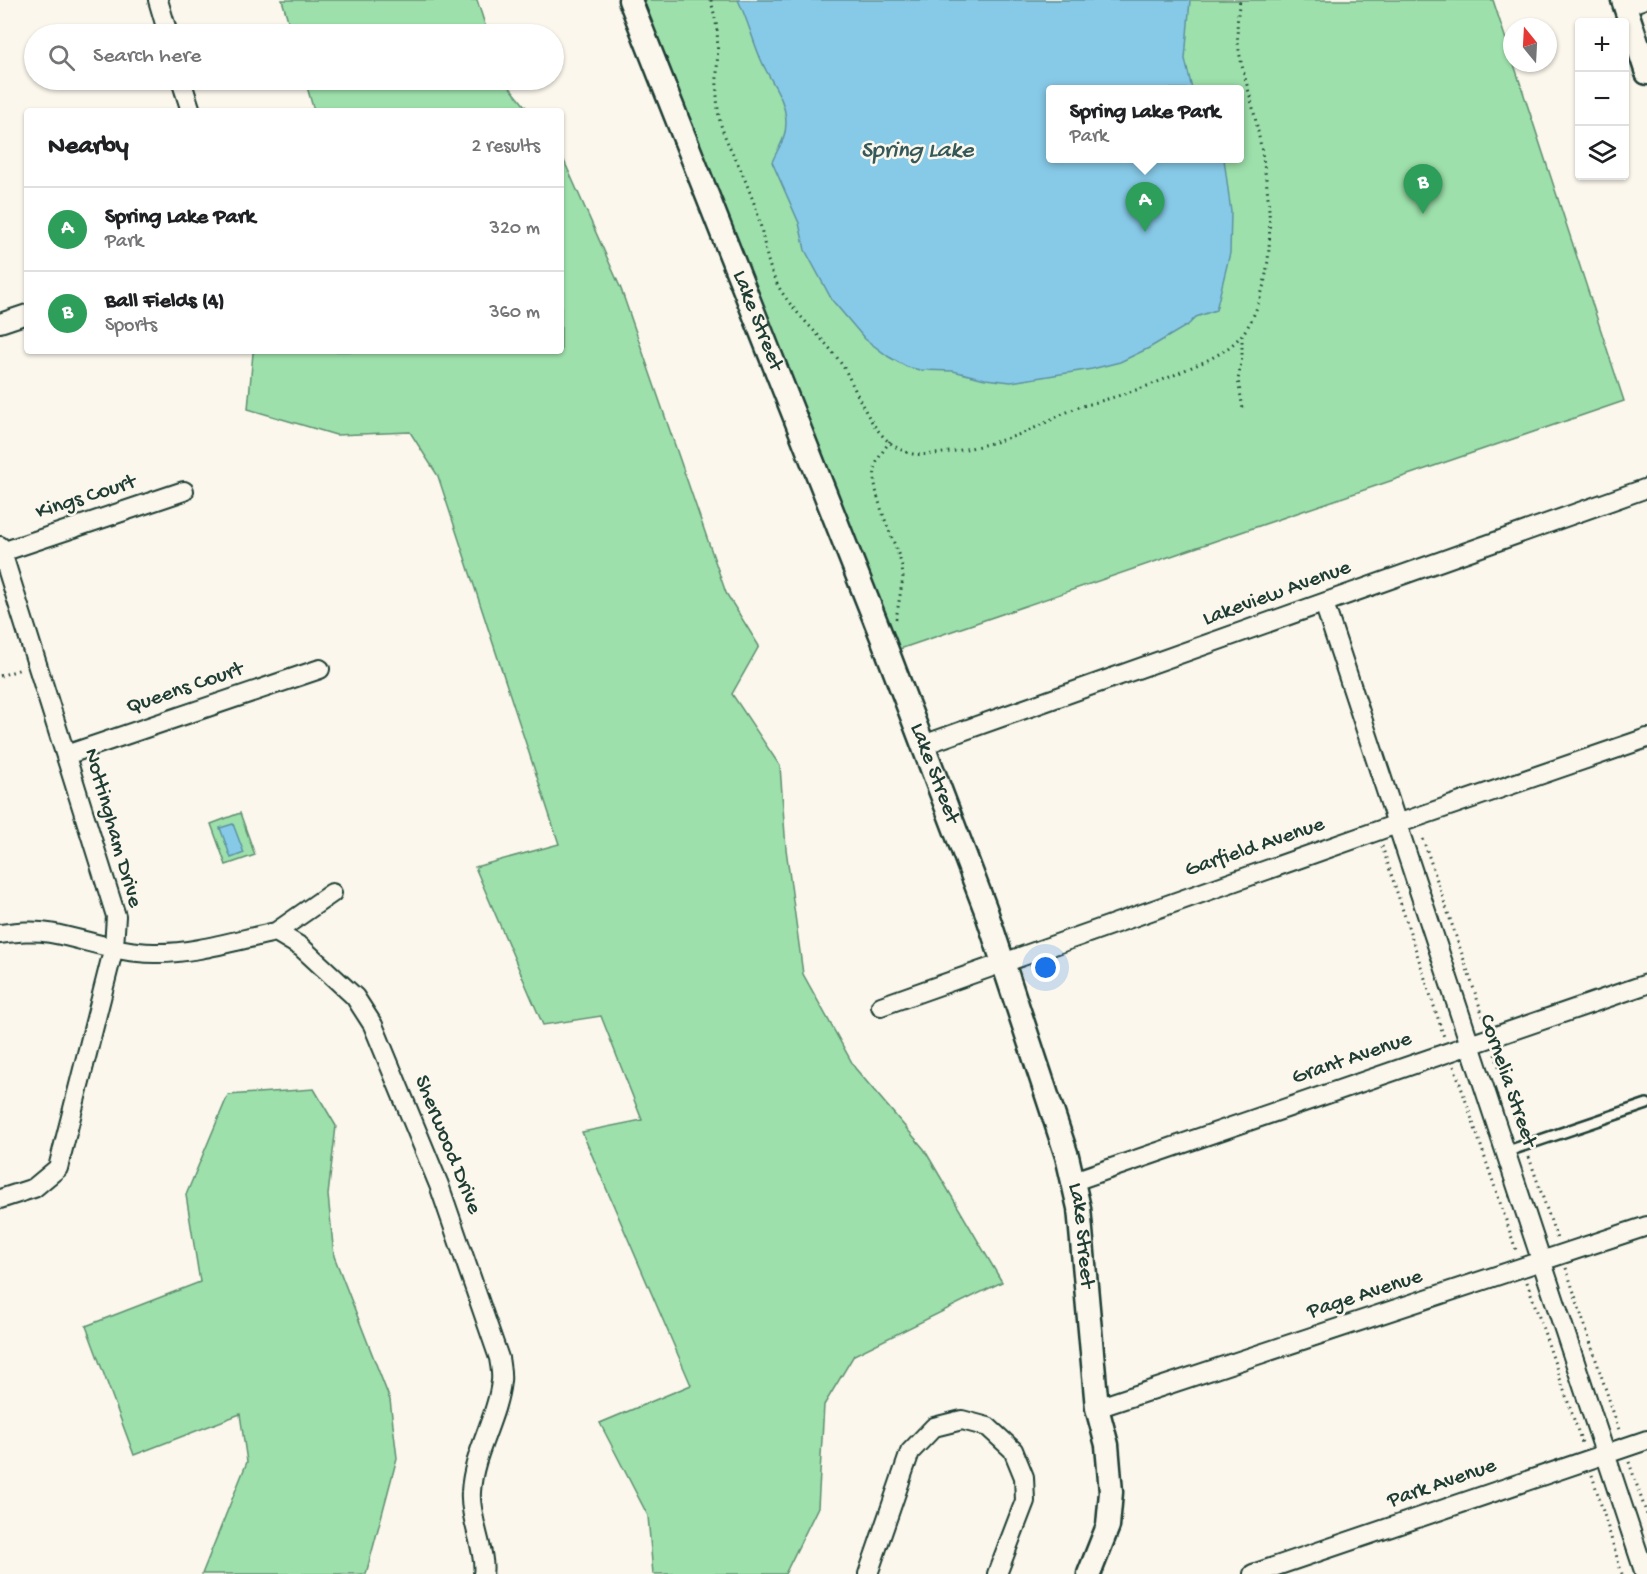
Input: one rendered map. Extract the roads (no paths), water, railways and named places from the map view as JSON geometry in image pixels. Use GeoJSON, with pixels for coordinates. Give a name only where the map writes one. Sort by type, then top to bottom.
{"type":"FeatureCollection","features":[{"type":"Feature","properties":{"kind":"street"},"geometry":{"type":"LineString","coordinates":[[158,0],[165,24]]}},
{"type":"Feature","properties":{"kind":"street","name":"Lake Street"},"geometry":{"type":"LineString","coordinates":[[630,0],[884,640],[985,908],[1074,1181],[1079,1208],[1097,1408],[1107,1445],[1111,1492],[1108,1526],[1092,1573]]}},
{"type":"Feature","properties":{"kind":"street"},"geometry":{"type":"LineString","coordinates":[[1630,2],[1647,73]]}},
{"type":"Feature","properties":{"kind":"street"},"geometry":{"type":"LineString","coordinates":[[185,90],[190,108]]}},
{"type":"Feature","properties":{"kind":"street"},"geometry":{"type":"LineString","coordinates":[[0,323],[24,315]]}},
{"type":"Feature","properties":{"kind":"street","name":"Lakeview Avenue"},"geometry":{"type":"LineString","coordinates":[[923,745],[1647,488]]}},
{"type":"Feature","properties":{"kind":"street","name":"Kings Court"},"geometry":{"type":"LineString","coordinates":[[1,549],[184,490]]}},
{"type":"Feature","properties":{"kind":"street","name":"Nottingham Drive"},"geometry":{"type":"LineString","coordinates":[[0,1199],[34,1188],[58,1168],[114,947],[116,916],[1,549]]}},
{"type":"Feature","properties":{"kind":"street","name":"Cornelia Street"},"geometry":{"type":"LineString","coordinates":[[1324,603],[1389,827],[1469,1044],[1645,1574]]}},
{"type":"Feature","properties":{"kind":"street","name":"Queens Court"},"geometry":{"type":"LineString","coordinates":[[66,755],[320,669]]}},
{"type":"Feature","properties":{"kind":"street","name":"Garfield Avenue"},"geometry":{"type":"LineString","coordinates":[[881,1006],[1647,738]]}},
{"type":"Feature","properties":{"kind":"street"},"geometry":{"type":"LineString","coordinates":[[0,934],[22,931],[48,933],[154,953],[191,949],[276,932],[332,893]]}},
{"type":"Feature","properties":{"kind":"street","name":"Sherwood Drive"},"geometry":{"type":"LineString","coordinates":[[276,932],[301,947],[355,997],[373,1025],[439,1185],[499,1358],[501,1378],[497,1398],[475,1467],[471,1489],[470,1507],[481,1550],[483,1574]]}},
{"type":"Feature","properties":{"kind":"street","name":"Grant Avenue"},"geometry":{"type":"LineString","coordinates":[[1074,1181],[1647,984]]}},
{"type":"Feature","properties":{"kind":"street","name":"Page Avenue"},"geometry":{"type":"LineString","coordinates":[[1097,1408],[1647,1226]]}},
{"type":"Feature","properties":{"kind":"street"},"geometry":{"type":"LineString","coordinates":[[868,1574],[910,1452],[934,1427],[962,1420],[988,1427],[1013,1449],[1024,1477],[1025,1501],[997,1574]]}},
{"type":"Feature","properties":{"kind":"street","name":"Park Avenue"},"geometry":{"type":"LineString","coordinates":[[1253,1574],[1647,1440]]}},
{"type":"Feature","properties":{"kind":"lane"},"geometry":{"type":"LineString","coordinates":[[1505,1152],[1647,1104]]}},
{"type":"Feature","properties":{"kind":"water","name":"Spring Lake"},"geometry":{"type":"Polygon","coordinates":[[[738,0],[1190,0],[1185,59],[1191,85],[1046,85],[1046,163],[1225,163],[1231,212],[1230,253],[1216,310],[1196,317],[1188,325],[1120,362],[1092,369],[1011,382],[985,379],[953,371],[920,370],[907,367],[889,357],[865,339],[832,300],[805,250],[799,223],[772,162],[785,134],[784,106],[762,62],[738,0]]]}},
{"type":"Feature","properties":{"kind":"water"},"geometry":{"type":"Polygon","coordinates":[[[233,824],[244,853],[231,858],[220,828],[233,824]]]}},
{"type":"Feature","properties":{"kind":"place","name":"Ball Fields (4)"},"geometry":{"type":"Point","coordinates":[1423,214]}},
{"type":"Feature","properties":{"kind":"place","name":"Spring Lake Park"},"geometry":{"type":"Point","coordinates":[1145,232]}}]}
